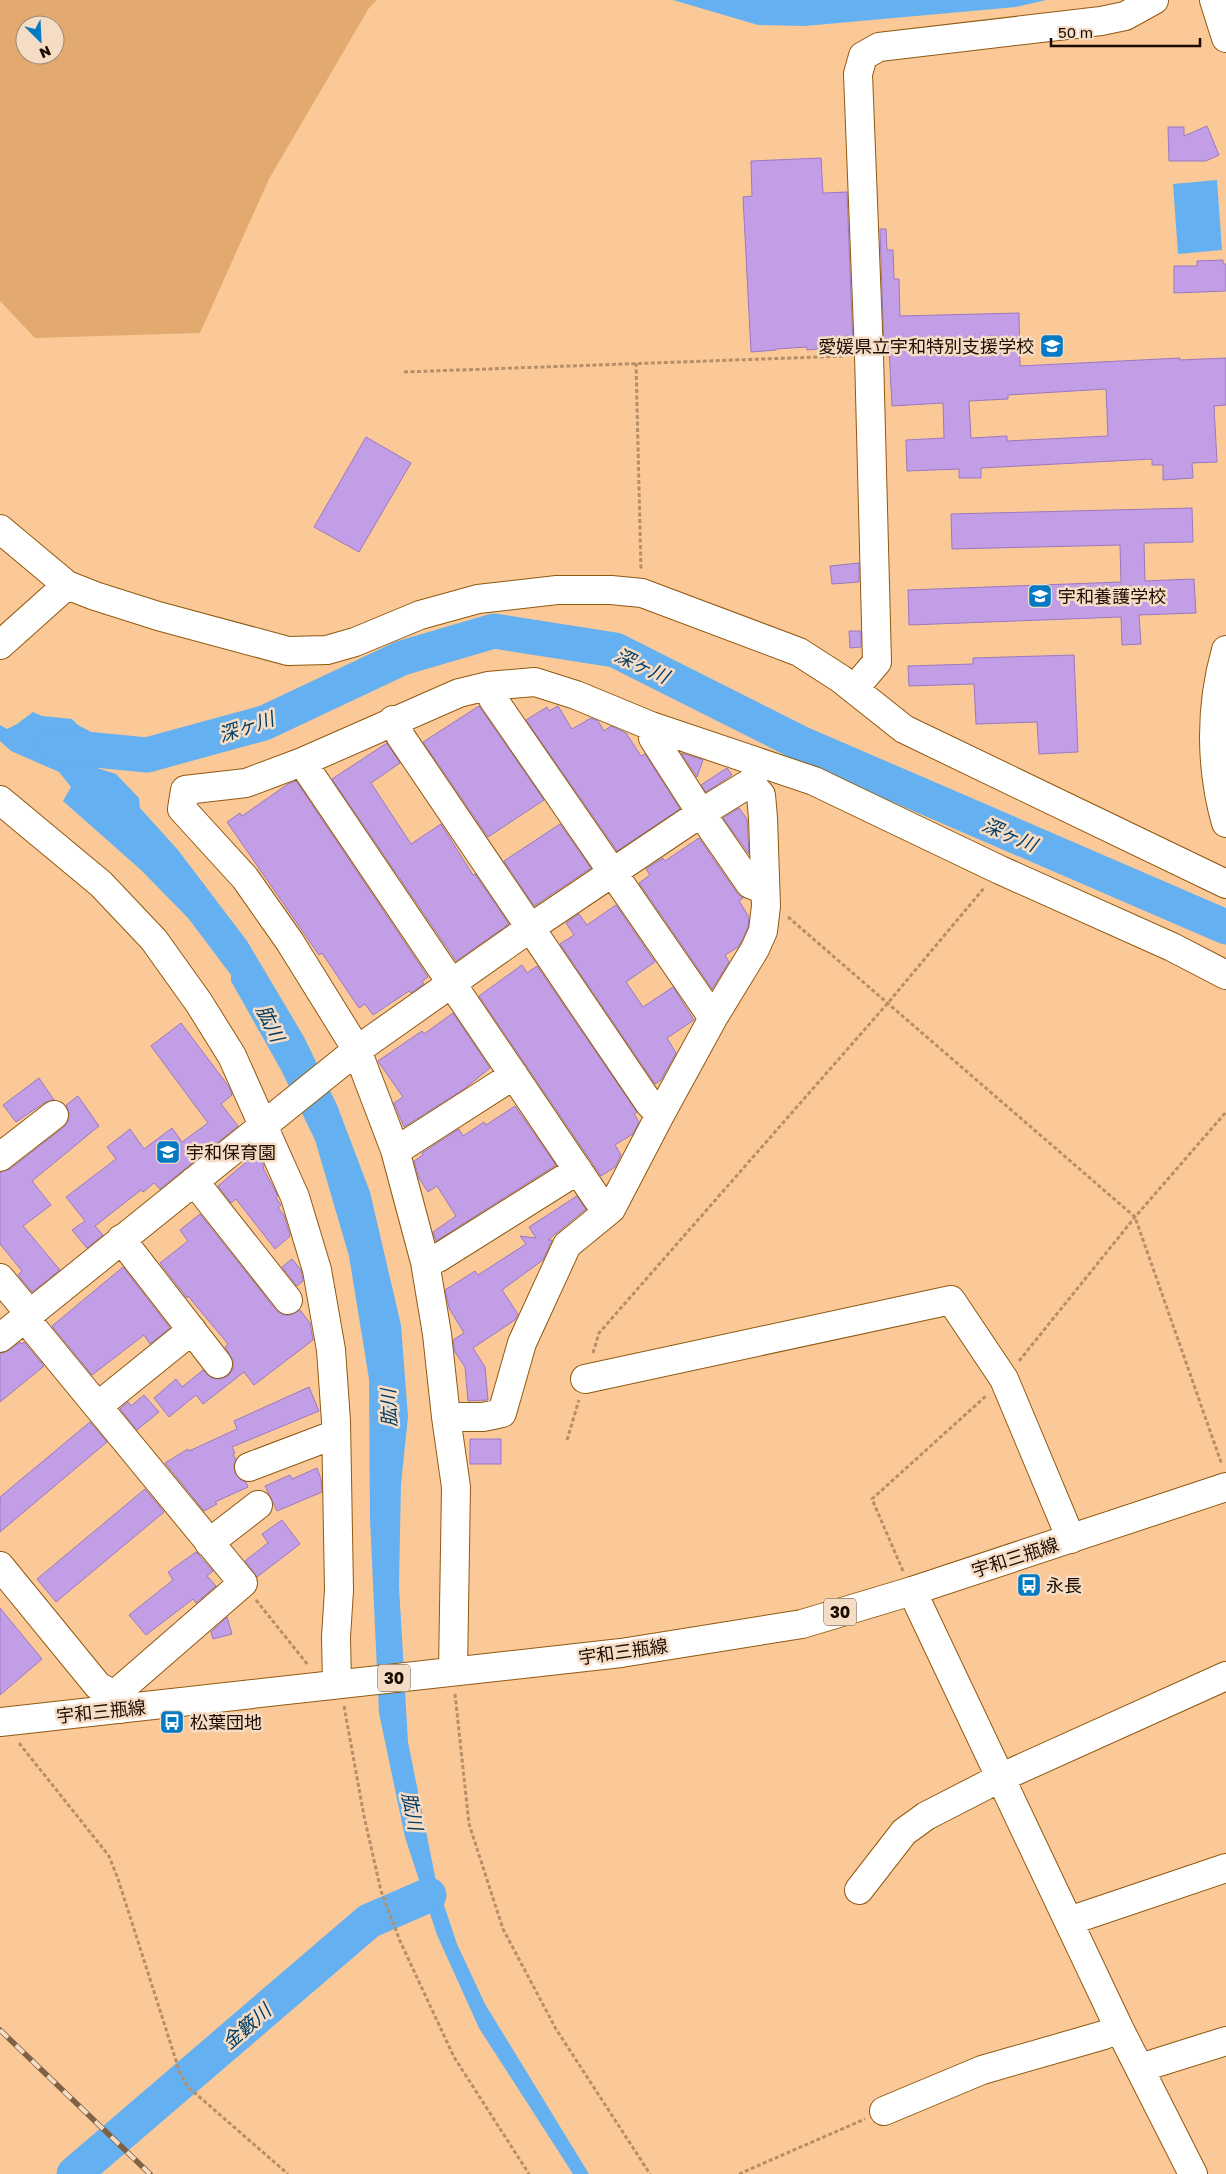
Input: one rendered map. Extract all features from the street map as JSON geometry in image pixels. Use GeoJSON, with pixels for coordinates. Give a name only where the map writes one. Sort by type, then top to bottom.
{"type":"FeatureCollection","features":[{"type":"Feature","properties":{"kind":"street"},"geometry":{"type":"LineString","coordinates":[[854,689],[877,662],[869,355],[858,74],[863,56],[879,48],[1101,21],[1125,16],[1154,0]]}},
{"type":"Feature","properties":{"kind":"street"},"geometry":{"type":"LineString","coordinates":[[1214,0],[1226,38]]}},
{"type":"Feature","properties":{"kind":"street"},"geometry":{"type":"LineString","coordinates":[[0,529],[67,585],[158,616],[288,651],[327,650],[356,642],[420,615],[478,599],[557,590],[611,590],[642,593],[799,652],[854,689],[904,729],[1226,884]]}},
{"type":"Feature","properties":{"kind":"street"},"geometry":{"type":"LineString","coordinates":[[0,644],[67,585]]}},
{"type":"Feature","properties":{"kind":"street"},"geometry":{"type":"LineString","coordinates":[[1224,809],[1213,743],[1218,679],[1226,650]]}},
{"type":"Feature","properties":{"kind":"street"},"geometry":{"type":"LineString","coordinates":[[446,1672],[456,1487],[437,1334],[425,1262],[395,1150],[290,942],[245,878],[182,809],[185,790],[246,783],[302,762],[459,693],[488,686],[535,682],[576,695],[651,726],[814,781],[1000,870],[1172,947],[1226,975]]}},
{"type":"Feature","properties":{"kind":"street"},"geometry":{"type":"LineString","coordinates":[[488,686],[493,699],[713,1018]]}},
{"type":"Feature","properties":{"kind":"street"},"geometry":{"type":"LineString","coordinates":[[394,720],[401,737],[649,1103],[660,1115]]}},
{"type":"Feature","properties":{"kind":"street"},"geometry":{"type":"LineString","coordinates":[[651,726],[654,738],[701,813],[750,884],[765,898]]}},
{"type":"Feature","properties":{"kind":"street"},"geometry":{"type":"LineString","coordinates":[[446,1418],[502,1413],[522,1343],[567,1245],[612,1209],[660,1115],[713,1018],[755,949],[763,931],[765,898],[764,818],[761,795],[750,784],[741,756]]}},
{"type":"Feature","properties":{"kind":"street"},"geometry":{"type":"LineString","coordinates":[[302,762],[598,1200],[612,1209]]}},
{"type":"Feature","properties":{"kind":"street"},"geometry":{"type":"LineString","coordinates":[[0,1338],[348,1058],[530,928],[701,813],[750,784]]}},
{"type":"Feature","properties":{"kind":"street"},"geometry":{"type":"LineString","coordinates":[[0,800],[101,884],[154,940],[199,1002],[232,1056],[267,1124],[295,1197],[317,1270],[331,1350],[336,1434],[339,1590],[336,1637],[337,1684]]}},
{"type":"Feature","properties":{"kind":"street"},"geometry":{"type":"LineString","coordinates":[[395,1150],[405,1146],[514,1075]]}},
{"type":"Feature","properties":{"kind":"street"},"geometry":{"type":"LineString","coordinates":[[0,1157],[54,1115]]}},
{"type":"Feature","properties":{"kind":"street"},"geometry":{"type":"LineString","coordinates":[[425,1262],[438,1258],[578,1170]]}},
{"type":"Feature","properties":{"kind":"street"},"geometry":{"type":"LineString","coordinates":[[194,1181],[288,1300]]}},
{"type":"Feature","properties":{"kind":"street"},"geometry":{"type":"LineString","coordinates":[[121,1239],[218,1364]]}},
{"type":"Feature","properties":{"kind":"street"},"geometry":{"type":"LineString","coordinates":[[0,1278],[98,1406],[242,1583],[117,1702],[98,1686],[0,1566]]}},
{"type":"Feature","properties":{"kind":"street"},"geometry":{"type":"LineString","coordinates":[[585,1380],[952,1300],[1004,1379],[1070,1539]]}},
{"type":"Feature","properties":{"kind":"street"},"geometry":{"type":"LineString","coordinates":[[98,1406],[192,1330]]}},
{"type":"Feature","properties":{"kind":"street"},"geometry":{"type":"LineString","coordinates":[[249,1467],[336,1434]]}},
{"type":"Feature","properties":{"kind":"street","name":"宇和三瓶線"},"geometry":{"type":"LineString","coordinates":[[1,1721],[117,1702],[337,1684],[621,1653],[802,1624],[912,1591],[1070,1539],[1224,1476]]}},
{"type":"Feature","properties":{"kind":"street"},"geometry":{"type":"LineString","coordinates":[[209,1542],[258,1505]]}},
{"type":"Feature","properties":{"kind":"street"},"geometry":{"type":"LineString","coordinates":[[912,1591],[1002,1777],[1119,2028],[1193,2174]]}},
{"type":"Feature","properties":{"kind":"street"},"geometry":{"type":"LineString","coordinates":[[859,1890],[904,1832],[926,1816],[1002,1777],[1226,1676]]}},
{"type":"Feature","properties":{"kind":"street"},"geometry":{"type":"LineString","coordinates":[[1069,1921],[1226,1868]]}},
{"type":"Feature","properties":{"kind":"street"},"geometry":{"type":"LineString","coordinates":[[884,2111],[982,2070],[1104,2035],[1119,2028]]}},
{"type":"Feature","properties":{"kind":"street"},"geometry":{"type":"LineString","coordinates":[[1140,2068],[1226,2041]]}},
{"type":"Feature","properties":{"kind":"path"},"geometry":{"type":"LineString","coordinates":[[404,372],[869,355]]}},
{"type":"Feature","properties":{"kind":"path"},"geometry":{"type":"LineString","coordinates":[[636,363],[642,593]]}},
{"type":"Feature","properties":{"kind":"path"},"geometry":{"type":"LineString","coordinates":[[568,1440],[599,1333],[887,1004],[1000,870]]}},
{"type":"Feature","properties":{"kind":"path"},"geometry":{"type":"LineString","coordinates":[[765,898],[1135,1217],[1224,1476]]}},
{"type":"Feature","properties":{"kind":"path"},"geometry":{"type":"LineString","coordinates":[[912,1591],[872,1499],[1004,1379],[1135,1217],[1226,1112]]}},
{"type":"Feature","properties":{"kind":"path"},"geometry":{"type":"LineString","coordinates":[[242,1583],[337,1684],[347,1715],[364,1816],[381,1891],[397,1933],[454,2057],[529,2174]]}},
{"type":"Feature","properties":{"kind":"path"},"geometry":{"type":"LineString","coordinates":[[446,1672],[456,1720],[469,1824],[502,1929],[556,2029],[650,2174]]}},
{"type":"Feature","properties":{"kind":"path"},"geometry":{"type":"LineString","coordinates":[[1,1721],[61,1793],[109,1856],[177,2065],[188,2087],[288,2174]]}},
{"type":"Feature","properties":{"kind":"path"},"geometry":{"type":"LineString","coordinates":[[739,2174],[884,2111]]}},
{"type":"Feature","properties":{"kind":"shaded area"},"geometry":{"type":"Polygon","coordinates":[[[0,0],[377,0],[369,8],[269,179],[200,333],[35,338],[0,301],[0,0]]]}},
{"type":"Feature","properties":{"kind":"water"},"geometry":{"type":"Polygon","coordinates":[[[673,0],[1046,0],[1016,7],[805,26],[758,25],[673,0]]]}},
{"type":"Feature","properties":{"kind":"water"},"geometry":{"type":"Polygon","coordinates":[[[1217,180],[1222,250],[1178,254],[1173,184],[1217,180]]]}},
{"type":"Feature","properties":{"kind":"water","name":"肱川"},"geometry":{"type":"Polygon","coordinates":[[[33,712],[42,716],[72,719],[78,725],[93,733],[108,766],[97,768],[116,774],[139,798],[140,808],[178,850],[247,941],[304,1037],[337,1105],[370,1192],[401,1325],[408,1417],[401,1484],[399,1586],[408,1742],[436,1881],[457,1944],[485,2004],[589,2174],[573,2174],[479,2028],[437,1935],[405,1837],[379,1713],[370,1519],[369,1379],[349,1256],[315,1140],[281,1070],[231,981],[231,975],[188,918],[141,870],[63,801],[71,787],[59,772],[11,751],[0,741],[0,725],[7,729],[33,712]]]}},
{"type":"Feature","properties":{"kind":"building"},"geometry":{"type":"Polygon","coordinates":[[[1207,126],[1219,155],[1206,161],[1169,161],[1168,127],[1184,127],[1184,136],[1207,126]]]}},
{"type":"Feature","properties":{"kind":"building"},"geometry":{"type":"Polygon","coordinates":[[[821,158],[823,193],[847,192],[853,346],[807,350],[807,347],[751,352],[743,197],[752,196],[751,161],[821,158]]]}},
{"type":"Feature","properties":{"kind":"building"},"geometry":{"type":"Polygon","coordinates":[[[880,229],[886,229],[887,250],[893,250],[894,279],[899,279],[900,316],[1019,313],[1020,366],[1180,358],[1180,360],[1226,358],[1226,405],[1214,406],[1217,462],[1192,463],[1193,478],[1163,480],[1163,465],[1152,465],[1152,459],[981,468],[981,478],[959,478],[959,469],[907,471],[906,440],[944,438],[943,403],[892,406],[889,349],[884,349],[880,229]],[[1106,389],[1008,395],[1008,399],[969,401],[971,438],[1007,436],[1007,441],[1108,436],[1106,389]]]}},
{"type":"Feature","properties":{"kind":"building"},"geometry":{"type":"Polygon","coordinates":[[[1223,260],[1223,264],[1226,264],[1226,291],[1174,293],[1174,266],[1197,266],[1197,261],[1223,260]]]}},
{"type":"Feature","properties":{"kind":"building"},"geometry":{"type":"Polygon","coordinates":[[[366,437],[411,463],[359,552],[314,527],[366,437]]]}},
{"type":"Feature","properties":{"kind":"building"},"geometry":{"type":"Polygon","coordinates":[[[1192,508],[1193,542],[1144,543],[1145,581],[1194,579],[1196,613],[1139,615],[1141,644],[1122,645],[1121,617],[909,625],[908,590],[1121,582],[1120,545],[952,549],[951,514],[1192,508]]]}},
{"type":"Feature","properties":{"kind":"building"},"geometry":{"type":"Polygon","coordinates":[[[859,563],[859,582],[832,584],[830,566],[859,563]]]}},
{"type":"Feature","properties":{"kind":"building"},"geometry":{"type":"Polygon","coordinates":[[[849,631],[861,631],[861,647],[850,648],[849,631]]]}},
{"type":"Feature","properties":{"kind":"building"},"geometry":{"type":"Polygon","coordinates":[[[1074,655],[1078,752],[1039,754],[1037,722],[976,724],[974,684],[909,686],[908,666],[973,664],[973,658],[1074,655]]]}},
{"type":"Feature","properties":{"kind":"building"},"geometry":{"type":"Polygon","coordinates":[[[479,706],[544,800],[488,837],[423,742],[479,706]]]}},
{"type":"Feature","properties":{"kind":"building"},"geometry":{"type":"Polygon","coordinates":[[[558,706],[572,729],[591,718],[598,721],[604,731],[611,726],[626,733],[641,756],[645,754],[680,809],[617,851],[526,720],[547,707],[549,711],[558,706]]]}},
{"type":"Feature","properties":{"kind":"building"},"geometry":{"type":"Polygon","coordinates":[[[387,743],[400,763],[371,783],[411,844],[441,824],[473,875],[475,874],[509,924],[456,961],[332,779],[387,743]]]}},
{"type":"Feature","properties":{"kind":"building"},"geometry":{"type":"Polygon","coordinates":[[[681,753],[703,760],[697,777],[681,753]]]}},
{"type":"Feature","properties":{"kind":"building"},"geometry":{"type":"Polygon","coordinates":[[[727,768],[732,775],[706,792],[701,785],[727,768]]]}},
{"type":"Feature","properties":{"kind":"building"},"geometry":{"type":"Polygon","coordinates":[[[296,781],[428,977],[422,981],[424,984],[411,993],[409,991],[373,1015],[365,1004],[359,1008],[322,953],[319,955],[227,822],[240,813],[242,816],[288,784],[296,781]]]}},
{"type":"Feature","properties":{"kind":"building"},"geometry":{"type":"Polygon","coordinates":[[[739,808],[747,819],[749,854],[723,818],[739,808]]]}},
{"type":"Feature","properties":{"kind":"building"},"geometry":{"type":"Polygon","coordinates":[[[560,824],[591,868],[534,906],[504,861],[560,824]]]}},
{"type":"Feature","properties":{"kind":"building"},"geometry":{"type":"Polygon","coordinates":[[[699,838],[737,893],[743,898],[739,901],[749,917],[748,927],[741,942],[738,947],[725,955],[729,962],[712,989],[639,883],[650,875],[646,869],[663,858],[665,861],[699,838]]]}},
{"type":"Feature","properties":{"kind":"building"},"geometry":{"type":"Polygon","coordinates":[[[616,905],[655,962],[626,982],[643,1007],[673,987],[694,1020],[667,1038],[676,1053],[661,1080],[655,1084],[560,944],[574,935],[566,923],[579,914],[587,925],[616,905]]]}},
{"type":"Feature","properties":{"kind":"building"},"geometry":{"type":"Polygon","coordinates":[[[522,965],[527,973],[537,966],[637,1112],[634,1114],[639,1122],[633,1134],[615,1145],[621,1155],[615,1167],[601,1176],[479,996],[522,965]]]}},
{"type":"Feature","properties":{"kind":"building"},"geometry":{"type":"Polygon","coordinates":[[[453,1013],[490,1068],[464,1089],[404,1127],[394,1103],[403,1097],[378,1061],[422,1031],[424,1034],[453,1013]]]}},
{"type":"Feature","properties":{"kind":"building"},"geometry":{"type":"Polygon","coordinates":[[[181,1023],[229,1087],[232,1095],[221,1104],[238,1126],[160,1189],[154,1183],[143,1192],[141,1190],[95,1226],[103,1235],[87,1248],[72,1230],[85,1221],[66,1197],[116,1159],[107,1147],[130,1129],[144,1149],[172,1128],[182,1142],[208,1123],[151,1046],[181,1023]]]}},
{"type":"Feature","properties":{"kind":"building"},"geometry":{"type":"Polygon","coordinates":[[[39,1078],[54,1100],[44,1103],[16,1122],[3,1105],[39,1078]]]}},
{"type":"Feature","properties":{"kind":"building"},"geometry":{"type":"Polygon","coordinates":[[[78,1096],[99,1126],[32,1181],[51,1205],[23,1226],[60,1270],[32,1292],[18,1275],[22,1271],[0,1244],[0,1172],[10,1169],[64,1127],[68,1121],[69,1113],[66,1105],[78,1096]]]}},
{"type":"Feature","properties":{"kind":"building"},"geometry":{"type":"Polygon","coordinates":[[[515,1106],[556,1165],[436,1241],[433,1232],[456,1216],[437,1186],[428,1192],[419,1178],[414,1161],[423,1155],[422,1153],[459,1129],[463,1136],[484,1122],[486,1125],[515,1106]]]}},
{"type":"Feature","properties":{"kind":"building"},"geometry":{"type":"Polygon","coordinates":[[[258,1152],[263,1168],[278,1196],[276,1198],[281,1205],[278,1208],[284,1215],[290,1236],[275,1249],[236,1199],[231,1203],[218,1186],[258,1152]]]}},
{"type":"Feature","properties":{"kind":"building"},"geometry":{"type":"Polygon","coordinates":[[[577,1196],[586,1209],[548,1240],[552,1240],[543,1260],[502,1290],[518,1314],[515,1320],[473,1348],[485,1367],[488,1400],[468,1401],[465,1367],[455,1352],[453,1340],[464,1333],[449,1308],[445,1290],[475,1271],[478,1275],[526,1244],[520,1236],[536,1238],[529,1227],[577,1196]]]}},
{"type":"Feature","properties":{"kind":"building"},"geometry":{"type":"Polygon","coordinates":[[[200,1214],[276,1310],[283,1315],[290,1315],[300,1310],[310,1323],[313,1340],[254,1385],[244,1372],[203,1404],[196,1395],[169,1417],[154,1398],[176,1379],[182,1387],[203,1370],[212,1378],[220,1379],[228,1376],[233,1369],[233,1361],[225,1347],[228,1344],[188,1296],[187,1298],[160,1263],[188,1241],[180,1230],[200,1214]]]}},
{"type":"Feature","properties":{"kind":"building"},"geometry":{"type":"Polygon","coordinates":[[[292,1259],[301,1270],[303,1281],[297,1286],[282,1267],[292,1259]]]}},
{"type":"Feature","properties":{"kind":"building"},"geometry":{"type":"Polygon","coordinates":[[[123,1267],[170,1328],[150,1344],[144,1335],[92,1375],[52,1326],[123,1267]]]}},
{"type":"Feature","properties":{"kind":"building"},"geometry":{"type":"Polygon","coordinates":[[[20,1342],[22,1344],[24,1342],[44,1366],[0,1402],[0,1353],[9,1350],[20,1342]]]}},
{"type":"Feature","properties":{"kind":"building"},"geometry":{"type":"Polygon","coordinates":[[[309,1387],[319,1411],[232,1447],[236,1460],[234,1465],[235,1473],[246,1482],[248,1487],[215,1502],[217,1504],[204,1511],[165,1463],[188,1449],[189,1451],[237,1429],[234,1421],[309,1387]]]}},
{"type":"Feature","properties":{"kind":"building"},"geometry":{"type":"Polygon","coordinates":[[[144,1395],[159,1412],[137,1430],[120,1409],[128,1402],[131,1406],[144,1395]]]}},
{"type":"Feature","properties":{"kind":"building"},"geometry":{"type":"Polygon","coordinates":[[[90,1422],[107,1442],[0,1532],[0,1497],[90,1422]]]}},
{"type":"Feature","properties":{"kind":"building"},"geometry":{"type":"Polygon","coordinates":[[[470,1439],[501,1439],[501,1464],[470,1464],[470,1439]]]}},
{"type":"Feature","properties":{"kind":"building"},"geometry":{"type":"Polygon","coordinates":[[[317,1468],[321,1479],[322,1492],[277,1511],[265,1486],[290,1475],[292,1479],[317,1468]]]}},
{"type":"Feature","properties":{"kind":"building"},"geometry":{"type":"Polygon","coordinates":[[[145,1489],[164,1512],[56,1602],[37,1579],[145,1489]]]}},
{"type":"Feature","properties":{"kind":"building"},"geometry":{"type":"Polygon","coordinates":[[[282,1520],[300,1544],[257,1577],[245,1561],[268,1543],[262,1534],[282,1520]]]}},
{"type":"Feature","properties":{"kind":"building"},"geometry":{"type":"Polygon","coordinates":[[[196,1552],[213,1571],[207,1576],[216,1586],[196,1603],[193,1599],[146,1635],[129,1615],[173,1580],[168,1572],[196,1552]]]}},
{"type":"Feature","properties":{"kind":"building"},"geometry":{"type":"Polygon","coordinates":[[[0,1608],[42,1659],[0,1695],[0,1608]]]}},
{"type":"Feature","properties":{"kind":"building"},"geometry":{"type":"Polygon","coordinates":[[[227,1617],[232,1634],[213,1639],[211,1632],[227,1617]]]}},
{"type":"Feature","properties":{"kind":"waterway","name":"深ヶ川"},"geometry":{"type":"LineString","coordinates":[[54,746],[147,755],[264,723],[402,658],[494,631],[615,650],[800,743],[1226,927]]}},
{"type":"Feature","properties":{"kind":"waterway","name":"金籔川"},"geometry":{"type":"LineString","coordinates":[[74,2174],[369,1921],[429,1895]]}},
{"type":"Feature","properties":{"kind":"railway"},"geometry":{"type":"LineString","coordinates":[[0,2030],[150,2174]]}},
{"type":"Feature","properties":{"kind":"place","name":"愛媛県立宇和特別支援学校"},"geometry":{"type":"Point","coordinates":[1052,346]}},
{"type":"Feature","properties":{"kind":"place","name":"宇和養護学校"},"geometry":{"type":"Point","coordinates":[1040,596]}},
{"type":"Feature","properties":{"kind":"place","name":"宇和保育園"},"geometry":{"type":"Point","coordinates":[168,1152]}},
{"type":"Feature","properties":{"kind":"place","name":"永長"},"geometry":{"type":"Point","coordinates":[1029,1585]}},
{"type":"Feature","properties":{"kind":"place","name":"松葉団地"},"geometry":{"type":"Point","coordinates":[172,1722]}}]}
